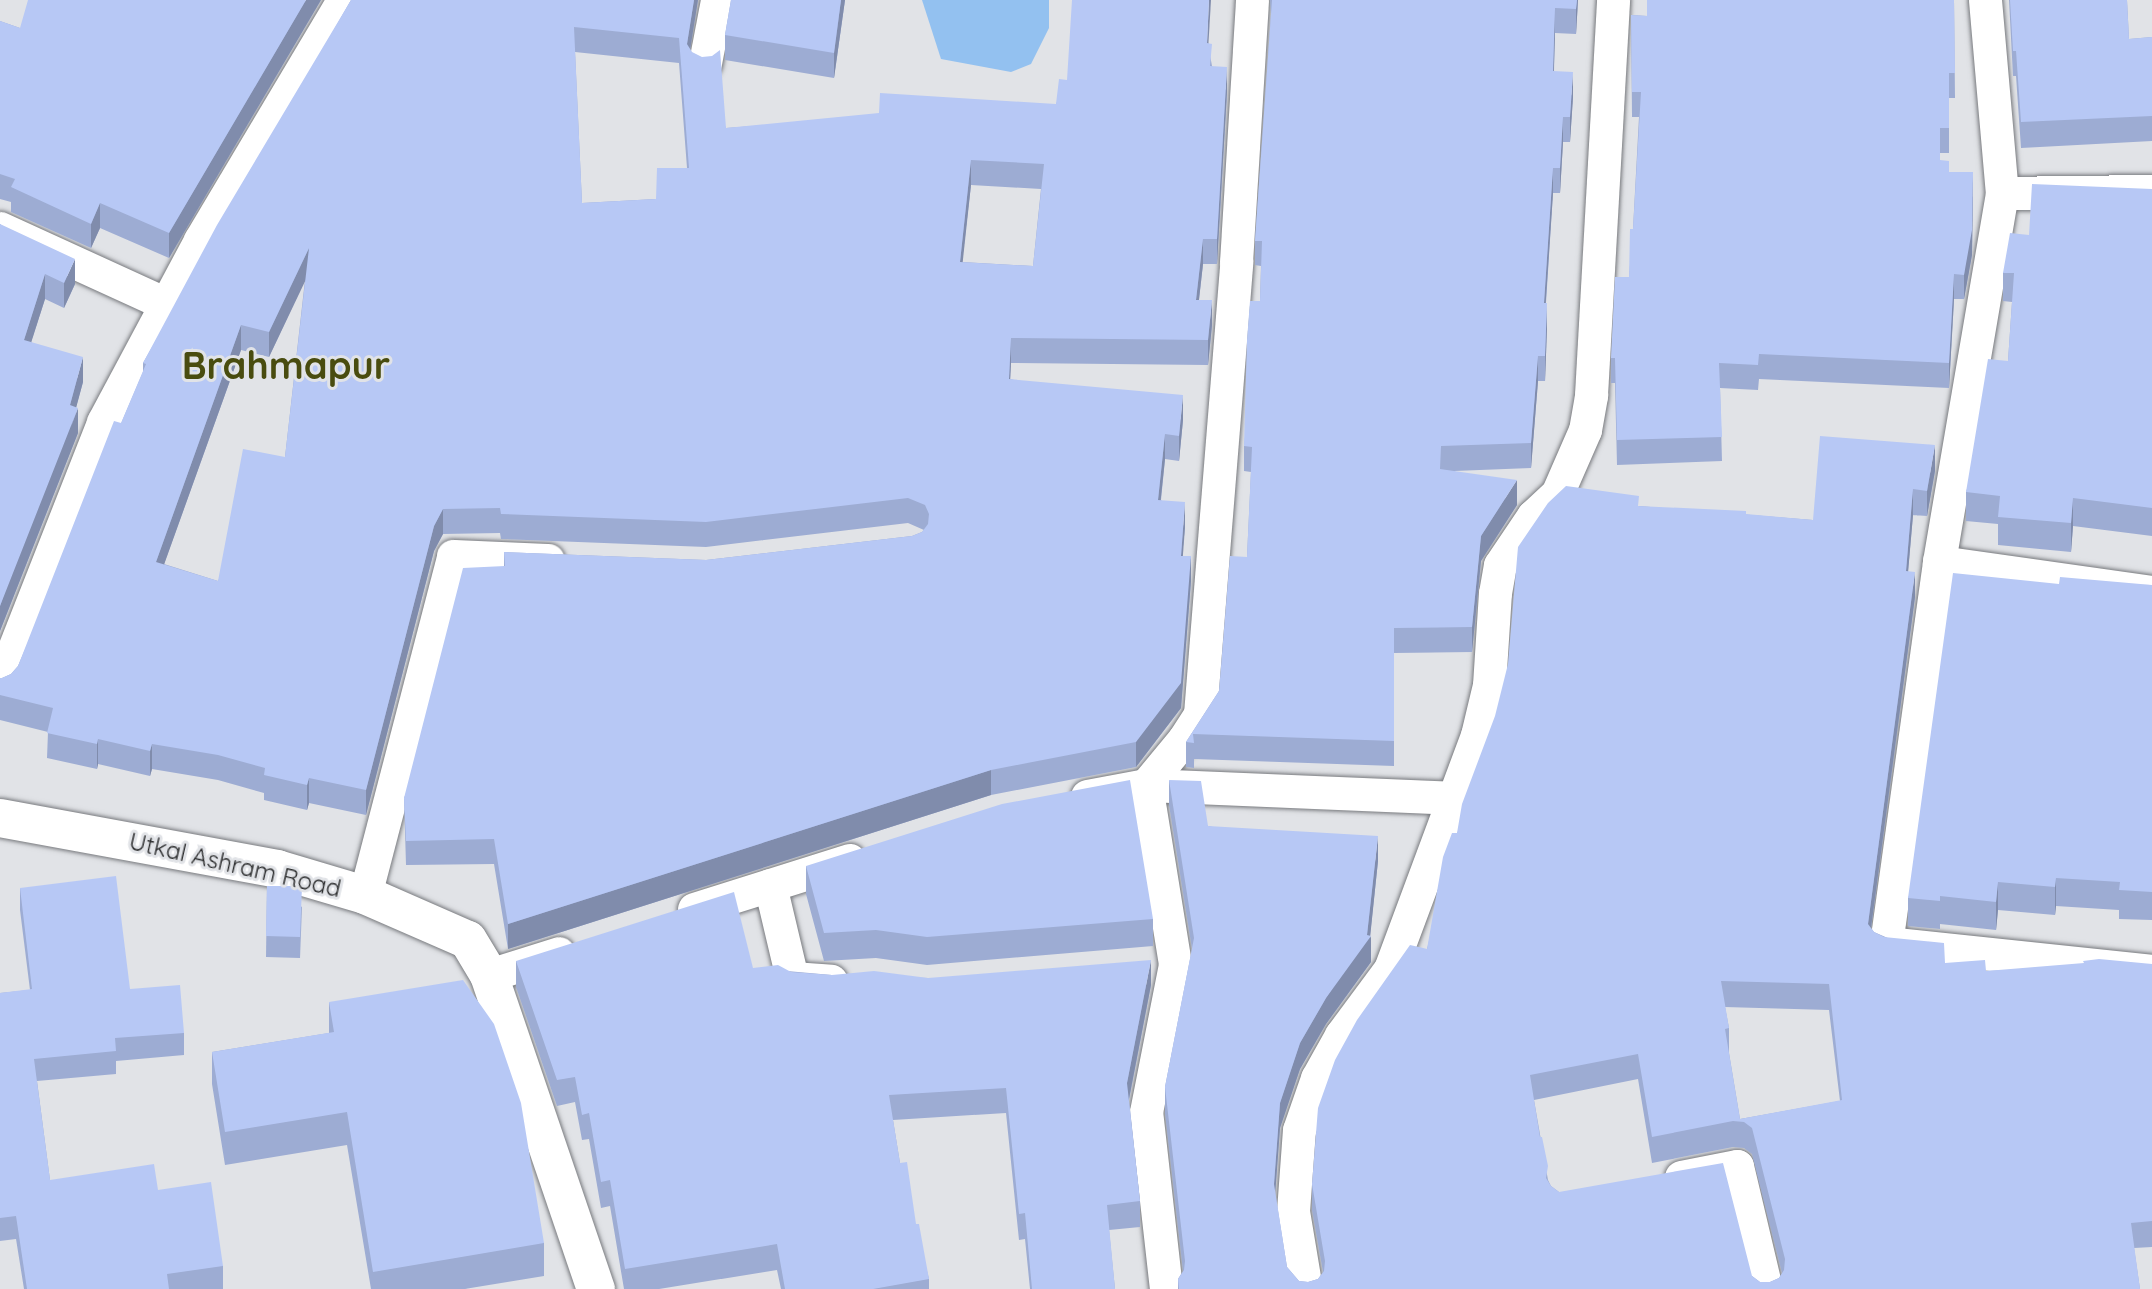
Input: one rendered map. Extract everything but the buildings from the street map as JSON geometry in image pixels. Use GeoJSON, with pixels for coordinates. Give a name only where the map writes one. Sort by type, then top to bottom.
{"type":"FeatureCollection","features":[{"type":"Feature","properties":{"kind":"main road","name":"Utkal Ashram Road"},"geometry":{"type":"LineString","coordinates":[[0,818],[276,869],[365,895],[468,940],[489,975],[596,1289]]}},
{"type":"Feature","properties":{"kind":"street"},"geometry":{"type":"LineString","coordinates":[[0,684],[103,422],[200,240],[343,0]]}},
{"type":"Feature","properties":{"kind":"street"},"geometry":{"type":"LineString","coordinates":[[705,63],[717,0]]}},
{"type":"Feature","properties":{"kind":"street"},"geometry":{"type":"LineString","coordinates":[[1166,1289],[1146,1112],[1161,965],[1146,785],[1200,714],[1236,262],[1252,0]]}},
{"type":"Feature","properties":{"kind":"street"},"geometry":{"type":"LineString","coordinates":[[1306,1289],[1293,1211],[1299,1130],[1317,1078],[1341,1035],[1390,970],[1477,735],[1489,685],[1495,593],[1500,565],[1533,516],[1556,494],[1586,430],[1591,395],[1613,0]]}},
{"type":"Feature","properties":{"kind":"street"},"geometry":{"type":"LineString","coordinates":[[1985,0],[2002,193],[1939,562],[1886,943],[2152,971]]}},
{"type":"Feature","properties":{"kind":"street"},"geometry":{"type":"LineString","coordinates":[[2002,193],[2152,191]]}},
{"type":"Feature","properties":{"kind":"street"},"geometry":{"type":"LineString","coordinates":[[0,228],[166,304]]}},
{"type":"Feature","properties":{"kind":"street"},"geometry":{"type":"LineString","coordinates":[[365,895],[453,556],[573,561]]}},
{"type":"Feature","properties":{"kind":"street"},"geometry":{"type":"LineString","coordinates":[[1939,562],[2152,592]]}},
{"type":"Feature","properties":{"kind":"street"},"geometry":{"type":"LineString","coordinates":[[1051,803],[1146,785],[1453,798]]}},
{"type":"Feature","properties":{"kind":"street"},"geometry":{"type":"LineString","coordinates":[[668,918],[883,849]]}},
{"type":"Feature","properties":{"kind":"street"},"geometry":{"type":"LineString","coordinates":[[770,885],[792,978],[860,978]]}},
{"type":"Feature","properties":{"kind":"street"},"geometry":{"type":"LineString","coordinates":[[489,975],[591,942]]}},
{"type":"Feature","properties":{"kind":"street"},"geometry":{"type":"LineString","coordinates":[[1644,1184],[1737,1166],[1766,1289]]}},
{"type":"Feature","properties":{"kind":"water"},"geometry":{"type":"Polygon","coordinates":[[[922,0],[1049,0],[1049,28],[1031,64],[1011,72],[941,59],[922,0]]]}},
{"type":"Feature","properties":{"kind":"district","name":"Brahmapur"},"geometry":{"type":"Point","coordinates":[286,366]}}]}
